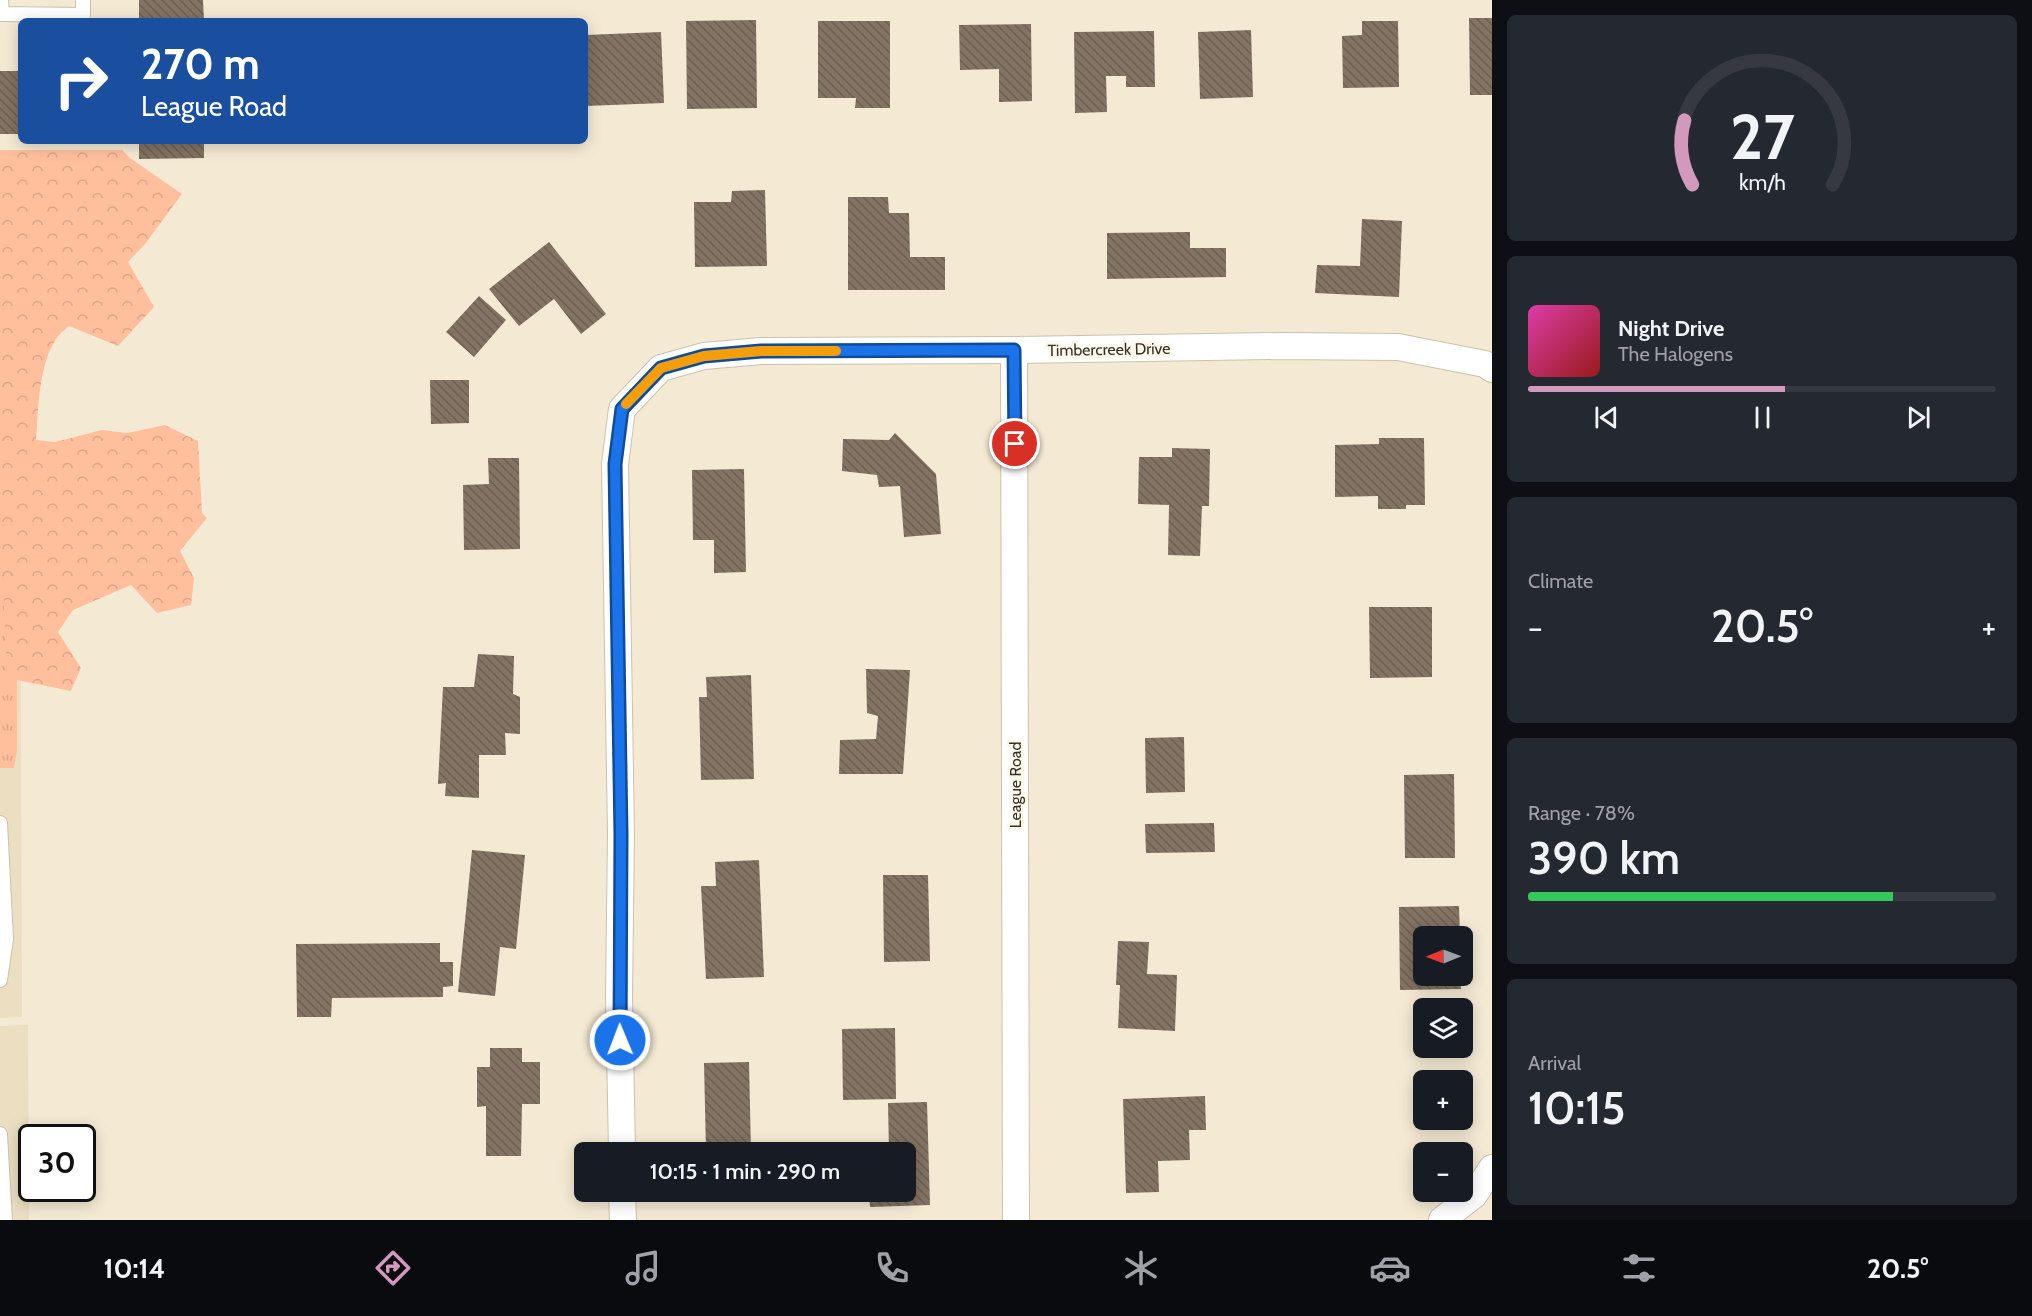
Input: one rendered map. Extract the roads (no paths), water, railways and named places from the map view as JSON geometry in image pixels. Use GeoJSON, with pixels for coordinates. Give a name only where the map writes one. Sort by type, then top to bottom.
{"type":"FeatureCollection","features":[{"type":"Feature","properties":{"kind":"street","name":"Timbercreek Drive"},"geometry":{"type":"LineString","coordinates":[[621,1142],[619,995],[621,834],[615,464],[622,409],[661,368],[704,356],[761,351],[1280,346],[1398,347],[1485,364],[1492,369]]}},
{"type":"Feature","properties":{"kind":"street","name":"League Road"},"geometry":{"type":"LineString","coordinates":[[1014,350],[1016,1220]]}},
{"type":"Feature","properties":{"kind":"street"},"geometry":{"type":"LineString","coordinates":[[1442,1220],[1474,1195],[1492,1168]]}},
{"type":"Feature","properties":{"kind":"street"},"geometry":{"type":"LineString","coordinates":[[622,1202],[623,1220]]}},
{"type":"Feature","properties":{"kind":"lane"},"geometry":{"type":"LineString","coordinates":[[1,0],[2,14],[83,15],[83,0]]}},
{"type":"Feature","properties":{"kind":"lane"},"geometry":{"type":"LineString","coordinates":[[0,824],[6,939],[0,980]]}},
{"type":"Feature","properties":{"kind":"lane"},"geometry":{"type":"LineString","coordinates":[[0,1134],[5,1220]]}}]}
